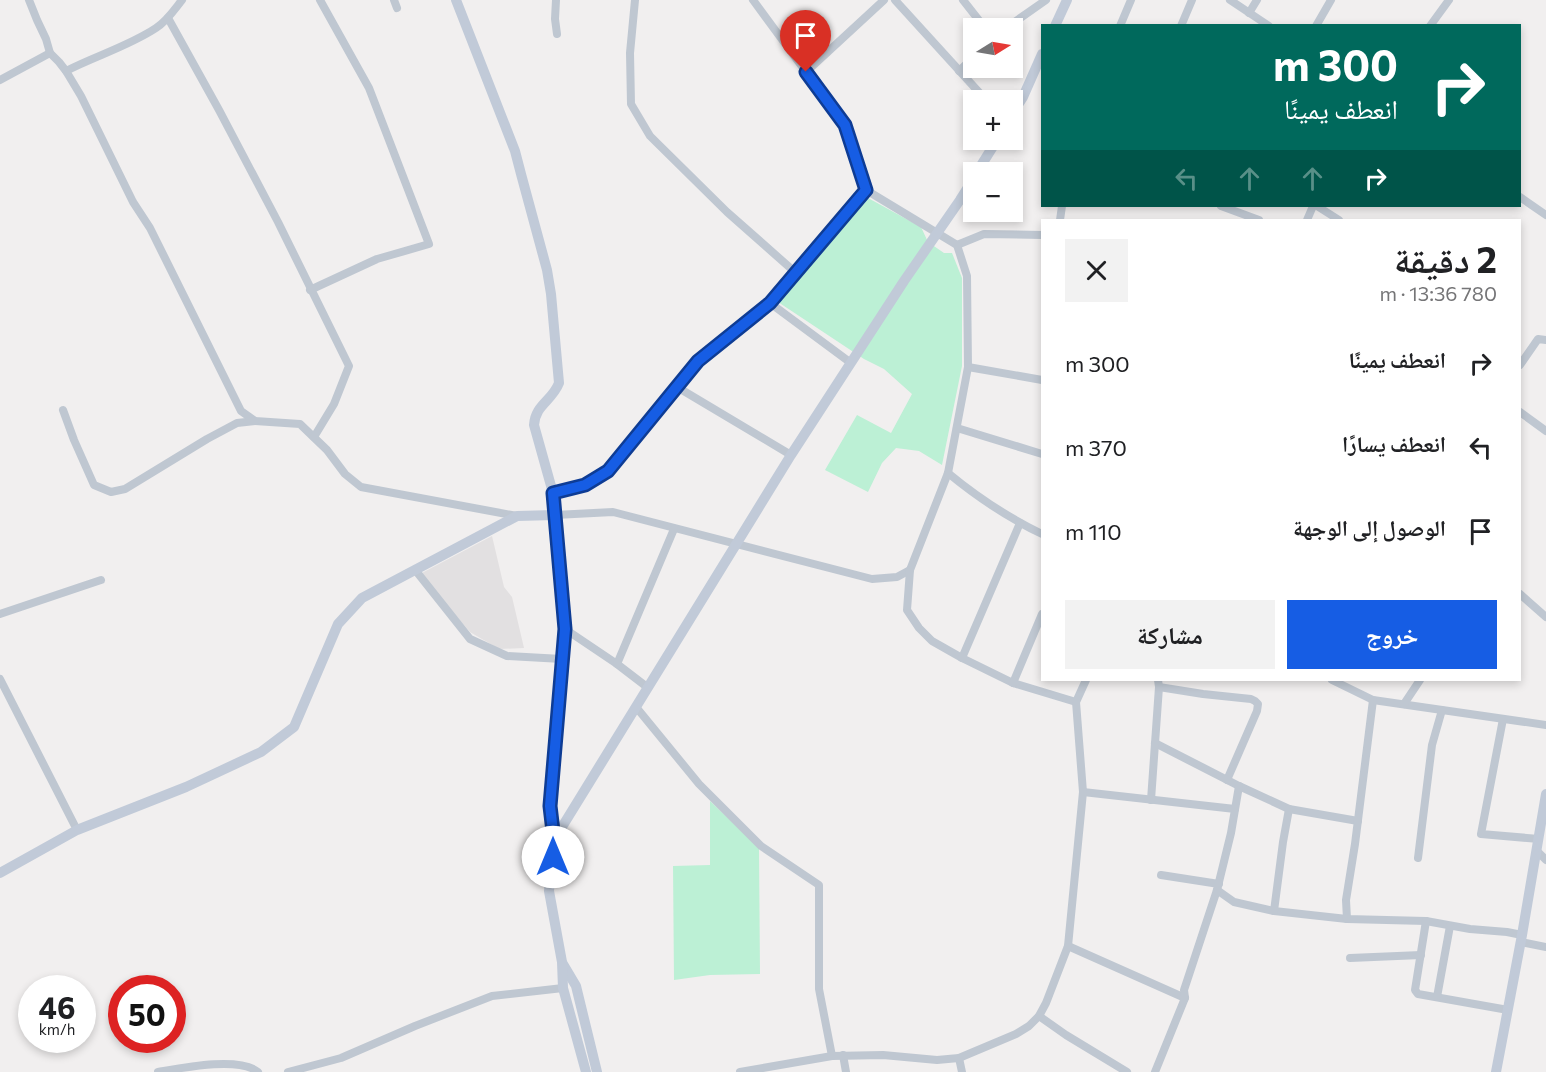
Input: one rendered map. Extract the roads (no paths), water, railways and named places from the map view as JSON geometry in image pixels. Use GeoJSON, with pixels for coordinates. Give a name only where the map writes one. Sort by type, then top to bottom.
{"type":"FeatureCollection","features":[{"type":"Feature","properties":{"kind":"street"},"geometry":{"type":"LineString","coordinates":[[29,0],[50,53],[66,71],[81,96],[241,411],[255,422]]}},
{"type":"Feature","properties":{"kind":"street"},"geometry":{"type":"LineString","coordinates":[[66,71],[157,28],[182,0]]}},
{"type":"Feature","properties":{"kind":"street"},"geometry":{"type":"LineString","coordinates":[[310,290],[377,259],[429,244],[369,88],[320,0]]}},
{"type":"Feature","properties":{"kind":"street"},"geometry":{"type":"LineString","coordinates":[[456,0],[514,152],[547,270],[551,294],[559,383],[555,392],[534,417],[534,425],[553,493],[565,629],[550,806],[554,840],[549,891],[562,962],[563,988],[586,1072]]}},
{"type":"Feature","properties":{"kind":"street"},"geometry":{"type":"LineString","coordinates":[[556,0],[557,34]]}},
{"type":"Feature","properties":{"kind":"street"},"geometry":{"type":"LineString","coordinates":[[635,0],[630,53],[632,104],[650,136],[727,212],[796,273]]}},
{"type":"Feature","properties":{"kind":"street"},"geometry":{"type":"LineString","coordinates":[[753,0],[845,125],[866,190],[957,245],[967,276],[968,367],[948,473],[910,570],[907,610],[919,628],[932,641],[962,658],[1013,683],[1076,702]]}},
{"type":"Feature","properties":{"kind":"street"},"geometry":{"type":"LineString","coordinates":[[806,72],[884,0]]}},
{"type":"Feature","properties":{"kind":"street"},"geometry":{"type":"LineString","coordinates":[[895,0],[977,90]]}},
{"type":"Feature","properties":{"kind":"street"},"geometry":{"type":"LineString","coordinates":[[963,0],[978,18]]}},
{"type":"Feature","properties":{"kind":"street"},"geometry":{"type":"LineString","coordinates":[[1020,18],[1046,0]]}},
{"type":"Feature","properties":{"kind":"street"},"geometry":{"type":"LineString","coordinates":[[1057,24],[1067,0]]}},
{"type":"Feature","properties":{"kind":"street"},"geometry":{"type":"LineString","coordinates":[[1121,24],[1131,0]]}},
{"type":"Feature","properties":{"kind":"street"},"geometry":{"type":"LineString","coordinates":[[1182,24],[1192,0]]}},
{"type":"Feature","properties":{"kind":"street"},"geometry":{"type":"LineString","coordinates":[[1230,0],[1266,24]]}},
{"type":"Feature","properties":{"kind":"street"},"geometry":{"type":"LineString","coordinates":[[1249,13],[1257,0]]}},
{"type":"Feature","properties":{"kind":"street"},"geometry":{"type":"LineString","coordinates":[[1317,24],[1331,0]]}},
{"type":"Feature","properties":{"kind":"street"},"geometry":{"type":"LineString","coordinates":[[1431,24],[1449,0]]}},
{"type":"Feature","properties":{"kind":"street"},"geometry":{"type":"LineString","coordinates":[[168,18],[278,222],[349,366],[334,404],[314,437]]}},
{"type":"Feature","properties":{"kind":"street"},"geometry":{"type":"LineString","coordinates":[[0,80],[50,53]]}},
{"type":"Feature","properties":{"kind":"street"},"geometry":{"type":"LineString","coordinates":[[1023,97],[1041,56]]}},
{"type":"Feature","properties":{"kind":"street"},"geometry":{"type":"LineString","coordinates":[[959,71],[963,67]]}},
{"type":"Feature","properties":{"kind":"street"},"geometry":{"type":"LineString","coordinates":[[553,493],[585,485],[608,471],[698,361],[770,303],[866,190]]}},
{"type":"Feature","properties":{"kind":"street"},"geometry":{"type":"LineString","coordinates":[[554,840],[791,455],[904,280],[963,194]]}},
{"type":"Feature","properties":{"kind":"street"},"geometry":{"type":"LineString","coordinates":[[1521,198],[1546,215]]}},
{"type":"Feature","properties":{"kind":"street"},"geometry":{"type":"LineString","coordinates":[[1224,207],[1256,219]]}},
{"type":"Feature","properties":{"kind":"street"},"geometry":{"type":"LineString","coordinates":[[1317,207],[1337,219]]}},
{"type":"Feature","properties":{"kind":"street"},"geometry":{"type":"LineString","coordinates":[[957,245],[984,234],[1041,236]]}},
{"type":"Feature","properties":{"kind":"street"},"geometry":{"type":"LineString","coordinates":[[770,303],[851,363]]}},
{"type":"Feature","properties":{"kind":"street"},"geometry":{"type":"LineString","coordinates":[[1521,364],[1539,339],[1546,340]]}},
{"type":"Feature","properties":{"kind":"street"},"geometry":{"type":"LineString","coordinates":[[968,367],[1041,380]]}},
{"type":"Feature","properties":{"kind":"street"},"geometry":{"type":"LineString","coordinates":[[677,387],[791,455]]}},
{"type":"Feature","properties":{"kind":"street"},"geometry":{"type":"LineString","coordinates":[[63,410],[94,485],[111,492],[125,489],[237,423],[300,424],[327,450],[345,474],[362,487],[518,516],[613,513],[872,579],[897,577],[910,570]]}},
{"type":"Feature","properties":{"kind":"street"},"geometry":{"type":"LineString","coordinates":[[1521,413],[1546,431]]}},
{"type":"Feature","properties":{"kind":"street"},"geometry":{"type":"LineString","coordinates":[[957,428],[1041,454]]}},
{"type":"Feature","properties":{"kind":"street"},"geometry":{"type":"LineString","coordinates":[[948,473],[967,489],[1020,523],[1041,534]]}},
{"type":"Feature","properties":{"kind":"street"},"geometry":{"type":"LineString","coordinates":[[0,873],[76,830],[186,787],[261,752],[294,727],[338,624],[362,598],[518,516]]}},
{"type":"Feature","properties":{"kind":"street"},"geometry":{"type":"LineString","coordinates":[[962,658],[1020,523]]}},
{"type":"Feature","properties":{"kind":"street"},"geometry":{"type":"LineString","coordinates":[[617,664],[674,529]]}},
{"type":"Feature","properties":{"kind":"street"},"geometry":{"type":"LineString","coordinates":[[416,571],[470,639],[507,656],[562,659]]}},
{"type":"Feature","properties":{"kind":"street"},"geometry":{"type":"LineString","coordinates":[[0,614],[101,580]]}},
{"type":"Feature","properties":{"kind":"street"},"geometry":{"type":"LineString","coordinates":[[1521,595],[1546,617]]}},
{"type":"Feature","properties":{"kind":"street"},"geometry":{"type":"LineString","coordinates":[[1013,683],[1041,616]]}},
{"type":"Feature","properties":{"kind":"street"},"geometry":{"type":"LineString","coordinates":[[565,629],[647,687]]}},
{"type":"Feature","properties":{"kind":"street"},"geometry":{"type":"LineString","coordinates":[[0,679],[76,830]]}},
{"type":"Feature","properties":{"kind":"street"},"geometry":{"type":"LineString","coordinates":[[740,1072],[843,1055],[883,1055],[937,1060],[959,1058],[1016,1035],[1039,1016],[1068,946],[1083,792],[1076,702],[1086,681]]}},
{"type":"Feature","properties":{"kind":"street"},"geometry":{"type":"LineString","coordinates":[[1334,681],[1373,700],[1546,725]]}},
{"type":"Feature","properties":{"kind":"street"},"geometry":{"type":"LineString","coordinates":[[1404,704],[1419,681]]}},
{"type":"Feature","properties":{"kind":"street"},"geometry":{"type":"LineString","coordinates":[[1151,800],[1158,683],[1203,694],[1256,701],[1257,711],[1227,780]]}},
{"type":"Feature","properties":{"kind":"street"},"geometry":{"type":"LineString","coordinates":[[1347,920],[1346,900],[1373,700]]}},
{"type":"Feature","properties":{"kind":"street"},"geometry":{"type":"LineString","coordinates":[[636,707],[699,784],[761,846],[819,885],[819,989],[832,1056]]}},
{"type":"Feature","properties":{"kind":"street"},"geometry":{"type":"LineString","coordinates":[[1418,858],[1432,745],[1442,710]]}},
{"type":"Feature","properties":{"kind":"street"},"geometry":{"type":"LineString","coordinates":[[1503,719],[1481,834],[1539,839]]}},
{"type":"Feature","properties":{"kind":"street"},"geometry":{"type":"LineString","coordinates":[[1155,743],[1289,809],[1358,821]]}},
{"type":"Feature","properties":{"kind":"street"},"geometry":{"type":"LineString","coordinates":[[1155,1072],[1185,998],[1184,990],[1218,887],[1239,786]]}},
{"type":"Feature","properties":{"kind":"street"},"geometry":{"type":"LineString","coordinates":[[1083,792],[1235,809]]}},
{"type":"Feature","properties":{"kind":"street"},"geometry":{"type":"LineString","coordinates":[[1496,1072],[1546,794]]}},
{"type":"Feature","properties":{"kind":"street"},"geometry":{"type":"LineString","coordinates":[[1274,911],[1289,809]]}},
{"type":"Feature","properties":{"kind":"street"},"geometry":{"type":"LineString","coordinates":[[1537,851],[1546,860]]}},
{"type":"Feature","properties":{"kind":"street"},"geometry":{"type":"LineString","coordinates":[[1161,875],[1218,887],[1234,902],[1274,911],[1347,920],[1426,921],[1470,929],[1507,932],[1546,947]]}},
{"type":"Feature","properties":{"kind":"street"},"geometry":{"type":"LineString","coordinates":[[1426,921],[1415,990],[1418,994],[1508,1010]]}},
{"type":"Feature","properties":{"kind":"street"},"geometry":{"type":"LineString","coordinates":[[1437,997],[1450,926]]}},
{"type":"Feature","properties":{"kind":"street"},"geometry":{"type":"LineString","coordinates":[[1068,946],[1185,998]]}},
{"type":"Feature","properties":{"kind":"street"},"geometry":{"type":"LineString","coordinates":[[1350,958],[1421,955]]}},
{"type":"Feature","properties":{"kind":"street"},"geometry":{"type":"LineString","coordinates":[[562,962],[576,986],[597,1072]]}},
{"type":"Feature","properties":{"kind":"street"},"geometry":{"type":"LineString","coordinates":[[288,1072],[341,1058],[492,996],[563,988]]}},
{"type":"Feature","properties":{"kind":"street"},"geometry":{"type":"LineString","coordinates":[[1039,1016],[1127,1072]]}},
{"type":"Feature","properties":{"kind":"street"},"geometry":{"type":"LineString","coordinates":[[843,1055],[846,1072]]}},
{"type":"Feature","properties":{"kind":"street"},"geometry":{"type":"LineString","coordinates":[[959,1058],[962,1072]]}},
{"type":"Feature","properties":{"kind":"street"},"geometry":{"type":"LineString","coordinates":[[158,1072],[228,1063],[252,1067],[258,1072]]}}]}
